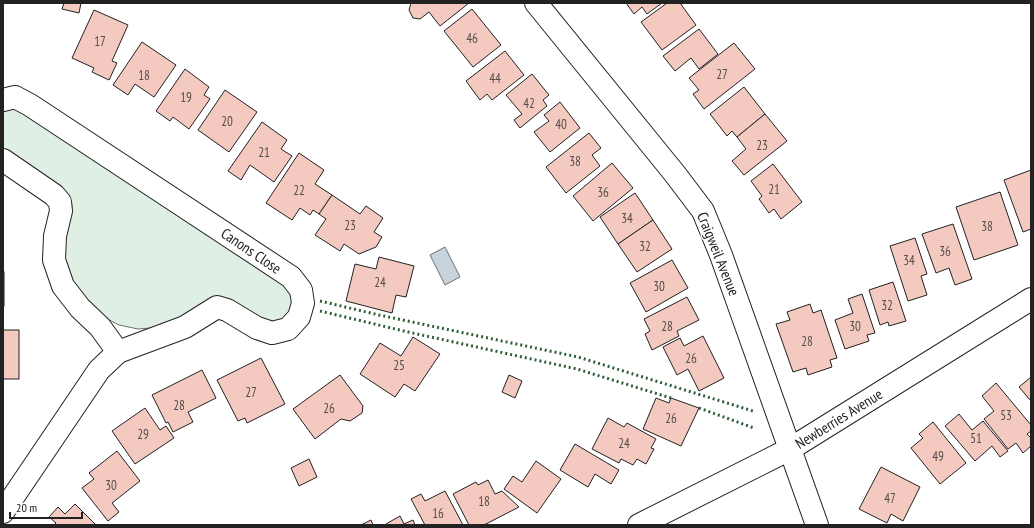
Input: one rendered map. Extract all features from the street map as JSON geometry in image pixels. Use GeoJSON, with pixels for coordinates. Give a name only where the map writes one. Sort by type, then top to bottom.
{"type":"FeatureCollection","features":[{"type":"Feature","properties":{"kind":"street","name":"Craigweil Avenue"},"geometry":{"type":"LineString","coordinates":[[536,3],[675,174],[703,211],[721,255],[817,525]]}},
{"type":"Feature","properties":{"kind":"street","name":"Canons Close"},"geometry":{"type":"LineString","coordinates":[[3,100],[15,98],[30,105],[291,277],[301,290],[303,302],[300,317],[288,329],[272,333],[257,328],[227,310],[218,307],[185,327],[118,352],[99,370],[3,512]]}},
{"type":"Feature","properties":{"kind":"street"},"geometry":{"type":"LineString","coordinates":[[3,160],[54,195],[60,202],[61,211],[55,236],[54,260],[64,286],[80,308],[100,327],[118,352]]}},
{"type":"Feature","properties":{"kind":"street","name":"Newberries Avenue"},"geometry":{"type":"LineString","coordinates":[[639,525],[790,449],[1031,299]]}},
{"type":"Feature","properties":{"kind":"green space"},"geometry":{"type":"Polygon","coordinates":[[[14,106],[292,290],[294,307],[284,321],[263,322],[230,301],[163,327],[138,329],[119,325],[96,313],[82,300],[67,269],[64,253],[65,233],[72,206],[70,200],[3,149],[3,107],[14,106]]]}},
{"type":"Feature","properties":{"kind":"shaded area"},"geometry":{"type":"Polygon","coordinates":[[[445,247],[460,277],[445,285],[430,255],[445,247]]]}},
{"type":"Feature","properties":{"kind":"building"},"geometry":{"type":"Polygon","coordinates":[[[64,3],[81,3],[79,13],[62,9],[64,3]]]}},
{"type":"Feature","properties":{"kind":"building"},"geometry":{"type":"Polygon","coordinates":[[[411,3],[469,3],[440,26],[429,12],[420,19],[413,18],[409,10],[411,3]]]}},
{"type":"Feature","properties":{"kind":"building"},"geometry":{"type":"Polygon","coordinates":[[[626,3],[662,3],[647,14],[642,7],[634,14],[626,3]]]}},
{"type":"Feature","properties":{"kind":"building"},"geometry":{"type":"Polygon","coordinates":[[[667,3],[680,3],[696,25],[662,50],[641,22],[667,3]]]}},
{"type":"Feature","properties":{"kind":"building"},"geometry":{"type":"Polygon","coordinates":[[[472,9],[501,45],[473,67],[444,31],[472,9]]]}},
{"type":"Feature","properties":{"kind":"building"},"geometry":{"type":"Polygon","coordinates":[[[94,10],[128,25],[112,61],[117,63],[109,80],[92,72],[94,68],[72,58],[94,10]]]}},
{"type":"Feature","properties":{"kind":"building"},"geometry":{"type":"Polygon","coordinates":[[[699,29],[718,54],[699,69],[691,58],[675,71],[663,56],[699,29]]]}},
{"type":"Feature","properties":{"kind":"building"},"geometry":{"type":"Polygon","coordinates":[[[142,42],[176,65],[154,97],[135,84],[128,95],[113,85],[142,42]]]}},
{"type":"Feature","properties":{"kind":"building"},"geometry":{"type":"Polygon","coordinates":[[[734,43],[755,69],[704,109],[693,94],[699,90],[689,78],[734,43]]]}},
{"type":"Feature","properties":{"kind":"building"},"geometry":{"type":"Polygon","coordinates":[[[505,51],[524,75],[492,100],[487,94],[480,100],[466,81],[505,51]]]}},
{"type":"Feature","properties":{"kind":"building"},"geometry":{"type":"Polygon","coordinates":[[[185,69],[209,87],[204,95],[210,99],[189,129],[173,117],[170,121],[156,111],[185,69]]]}},
{"type":"Feature","properties":{"kind":"building"},"geometry":{"type":"Polygon","coordinates":[[[532,74],[549,95],[543,100],[547,106],[520,128],[514,120],[522,114],[506,95],[532,74]]]}},
{"type":"Feature","properties":{"kind":"building"},"geometry":{"type":"Polygon","coordinates":[[[744,87],[765,114],[737,137],[732,131],[727,136],[710,114],[744,87]]]}},
{"type":"Feature","properties":{"kind":"building"},"geometry":{"type":"Polygon","coordinates":[[[225,90],[257,112],[229,152],[198,130],[225,90]]]}},
{"type":"Feature","properties":{"kind":"building"},"geometry":{"type":"Polygon","coordinates":[[[560,102],[580,128],[550,152],[534,132],[549,121],[544,115],[560,102]]]}},
{"type":"Feature","properties":{"kind":"building"},"geometry":{"type":"Polygon","coordinates":[[[765,114],[787,141],[744,175],[732,161],[746,149],[737,137],[765,114]]]}},
{"type":"Feature","properties":{"kind":"building"},"geometry":{"type":"Polygon","coordinates":[[[262,122],[287,140],[281,149],[292,156],[274,182],[250,165],[241,180],[228,171],[262,122]]]}},
{"type":"Feature","properties":{"kind":"building"},"geometry":{"type":"Polygon","coordinates":[[[589,133],[601,148],[592,155],[600,166],[566,193],[546,167],[589,133]]]}},
{"type":"Feature","properties":{"kind":"building"},"geometry":{"type":"Polygon","coordinates":[[[299,153],[324,170],[315,184],[332,195],[319,214],[313,210],[310,215],[300,208],[292,220],[266,203],[299,153]]]}},
{"type":"Feature","properties":{"kind":"building"},"geometry":{"type":"Polygon","coordinates":[[[612,163],[633,188],[593,221],[573,196],[612,163]]]}},
{"type":"Feature","properties":{"kind":"building"},"geometry":{"type":"Polygon","coordinates":[[[773,164],[802,202],[781,219],[774,209],[769,213],[759,199],[762,196],[751,181],[773,164]]]}},
{"type":"Feature","properties":{"kind":"building"},"geometry":{"type":"Polygon","coordinates":[[[1031,170],[1031,229],[1023,232],[1004,180],[1031,170]]]}},
{"type":"Feature","properties":{"kind":"building"},"geometry":{"type":"Polygon","coordinates":[[[1000,192],[1018,245],[974,260],[956,207],[1000,192]]]}},
{"type":"Feature","properties":{"kind":"building"},"geometry":{"type":"Polygon","coordinates":[[[635,193],[653,220],[618,244],[600,217],[635,193]]]}},
{"type":"Feature","properties":{"kind":"building"},"geometry":{"type":"Polygon","coordinates":[[[332,195],[360,214],[366,206],[383,218],[374,232],[382,237],[376,247],[359,254],[344,244],[340,251],[315,235],[326,219],[319,214],[332,195]]]}},
{"type":"Feature","properties":{"kind":"building"},"geometry":{"type":"Polygon","coordinates":[[[653,220],[672,249],[637,272],[618,244],[653,220]]]}},
{"type":"Feature","properties":{"kind":"building"},"geometry":{"type":"Polygon","coordinates":[[[953,224],[972,279],[955,285],[949,268],[936,273],[922,234],[953,224]]]}},
{"type":"Feature","properties":{"kind":"building"},"geometry":{"type":"Polygon","coordinates":[[[915,238],[927,274],[921,276],[927,295],[908,301],[890,246],[915,238]]]}},
{"type":"Feature","properties":{"kind":"building"},"geometry":{"type":"Polygon","coordinates":[[[379,257],[414,266],[406,297],[396,295],[392,313],[346,301],[355,264],[376,269],[379,257]]]}},
{"type":"Feature","properties":{"kind":"building"},"geometry":{"type":"Polygon","coordinates":[[[672,260],[688,288],[646,312],[630,283],[672,260]]]}},
{"type":"Feature","properties":{"kind":"building"},"geometry":{"type":"Polygon","coordinates":[[[4,272],[4,306],[3,306],[4,272]]]}},
{"type":"Feature","properties":{"kind":"building"},"geometry":{"type":"Polygon","coordinates":[[[893,282],[906,321],[889,326],[888,322],[880,325],[869,290],[893,282]]]}},
{"type":"Feature","properties":{"kind":"building"},"geometry":{"type":"Polygon","coordinates":[[[862,294],[875,333],[867,335],[869,341],[845,349],[835,320],[853,313],[848,299],[862,294]]]}},
{"type":"Feature","properties":{"kind":"building"},"geometry":{"type":"Polygon","coordinates":[[[687,297],[699,320],[677,331],[679,336],[652,350],[645,334],[650,331],[644,319],[687,297]]]}},
{"type":"Feature","properties":{"kind":"building"},"geometry":{"type":"Polygon","coordinates":[[[810,304],[813,313],[821,310],[837,358],[830,360],[832,367],[808,375],[806,368],[793,372],[776,324],[790,320],[787,312],[810,304]]]}},
{"type":"Feature","properties":{"kind":"building"},"geometry":{"type":"Polygon","coordinates":[[[3,330],[19,330],[19,379],[3,379],[3,330]]]}},
{"type":"Feature","properties":{"kind":"building"},"geometry":{"type":"Polygon","coordinates":[[[703,336],[724,378],[699,391],[688,369],[677,375],[663,347],[680,338],[684,346],[703,336]]]}},
{"type":"Feature","properties":{"kind":"building"},"geometry":{"type":"Polygon","coordinates":[[[413,337],[440,354],[415,391],[404,384],[395,397],[360,374],[380,343],[401,356],[413,337]]]}},
{"type":"Feature","properties":{"kind":"building"},"geometry":{"type":"Polygon","coordinates":[[[261,358],[285,404],[247,423],[245,418],[238,421],[217,380],[261,358]]]}},
{"type":"Feature","properties":{"kind":"building"},"geometry":{"type":"Polygon","coordinates":[[[202,370],[216,398],[188,412],[193,422],[173,432],[168,422],[166,423],[152,395],[202,370]]]}},
{"type":"Feature","properties":{"kind":"building"},"geometry":{"type":"Polygon","coordinates":[[[340,375],[363,406],[362,413],[350,421],[341,419],[315,439],[293,409],[340,375]]]}},
{"type":"Feature","properties":{"kind":"building"},"geometry":{"type":"Polygon","coordinates":[[[509,375],[522,381],[515,398],[502,392],[509,375]]]}},
{"type":"Feature","properties":{"kind":"building"},"geometry":{"type":"Polygon","coordinates":[[[1031,377],[1031,401],[1019,387],[1031,377]]]}},
{"type":"Feature","properties":{"kind":"building"},"geometry":{"type":"Polygon","coordinates":[[[996,383],[1031,425],[1031,431],[1027,434],[1031,438],[1031,446],[1023,453],[1016,443],[1008,449],[984,419],[994,411],[982,396],[996,383]]]}},
{"type":"Feature","properties":{"kind":"building"},"geometry":{"type":"Polygon","coordinates":[[[656,398],[669,403],[671,398],[699,408],[681,446],[643,429],[656,398]]]}},
{"type":"Feature","properties":{"kind":"building"},"geometry":{"type":"Polygon","coordinates":[[[145,408],[160,430],[166,426],[174,438],[135,464],[112,431],[145,408]]]}},
{"type":"Feature","properties":{"kind":"building"},"geometry":{"type":"Polygon","coordinates":[[[959,414],[972,430],[983,421],[1008,451],[1000,457],[992,446],[975,461],[945,426],[959,414]]]}},
{"type":"Feature","properties":{"kind":"building"},"geometry":{"type":"Polygon","coordinates":[[[608,418],[624,427],[627,423],[656,439],[651,448],[654,449],[646,464],[637,459],[633,465],[621,459],[619,463],[592,449],[608,418]]]}},
{"type":"Feature","properties":{"kind":"building"},"geometry":{"type":"Polygon","coordinates":[[[933,422],[966,463],[940,484],[911,448],[923,438],[919,434],[933,422]]]}},
{"type":"Feature","properties":{"kind":"building"},"geometry":{"type":"Polygon","coordinates":[[[575,444],[619,470],[611,484],[595,474],[588,487],[560,470],[575,444]]]}},
{"type":"Feature","properties":{"kind":"building"},"geometry":{"type":"Polygon","coordinates":[[[117,451],[140,481],[112,503],[119,512],[108,521],[82,488],[94,479],[89,473],[117,451]]]}},
{"type":"Feature","properties":{"kind":"building"},"geometry":{"type":"Polygon","coordinates":[[[309,459],[317,477],[299,486],[291,468],[309,459]]]}},
{"type":"Feature","properties":{"kind":"building"},"geometry":{"type":"Polygon","coordinates":[[[536,461],[561,479],[537,513],[504,489],[513,476],[522,482],[536,461]]]}},
{"type":"Feature","properties":{"kind":"building"},"geometry":{"type":"Polygon","coordinates":[[[881,467],[920,487],[903,521],[891,514],[887,523],[859,509],[881,467]]]}},
{"type":"Feature","properties":{"kind":"building"},"geometry":{"type":"Polygon","coordinates":[[[488,480],[495,494],[502,491],[519,507],[484,525],[469,525],[453,494],[476,482],[478,485],[488,480]]]}},
{"type":"Feature","properties":{"kind":"building"},"geometry":{"type":"Polygon","coordinates":[[[445,491],[463,525],[425,525],[411,499],[421,494],[425,501],[445,491]]]}},
{"type":"Feature","properties":{"kind":"building"},"geometry":{"type":"Polygon","coordinates":[[[75,504],[96,525],[54,525],[56,523],[49,517],[58,507],[65,514],[75,504]]]}},
{"type":"Feature","properties":{"kind":"building"},"geometry":{"type":"Polygon","coordinates":[[[400,516],[404,524],[413,520],[415,525],[386,524],[400,516]]]}},
{"type":"Feature","properties":{"kind":"building"},"geometry":{"type":"Polygon","coordinates":[[[371,520],[373,525],[361,525],[371,520]]]}},
{"type":"Feature","properties":{"kind":"hedge"},"geometry":{"type":"LineString","coordinates":[[320,301],[578,357],[753,411]]}},
{"type":"Feature","properties":{"kind":"hedge"},"geometry":{"type":"LineString","coordinates":[[320,311],[577,369],[671,398]]}},
{"type":"Feature","properties":{"kind":"hedge"},"geometry":{"type":"LineString","coordinates":[[699,408],[754,428]]}}]}
